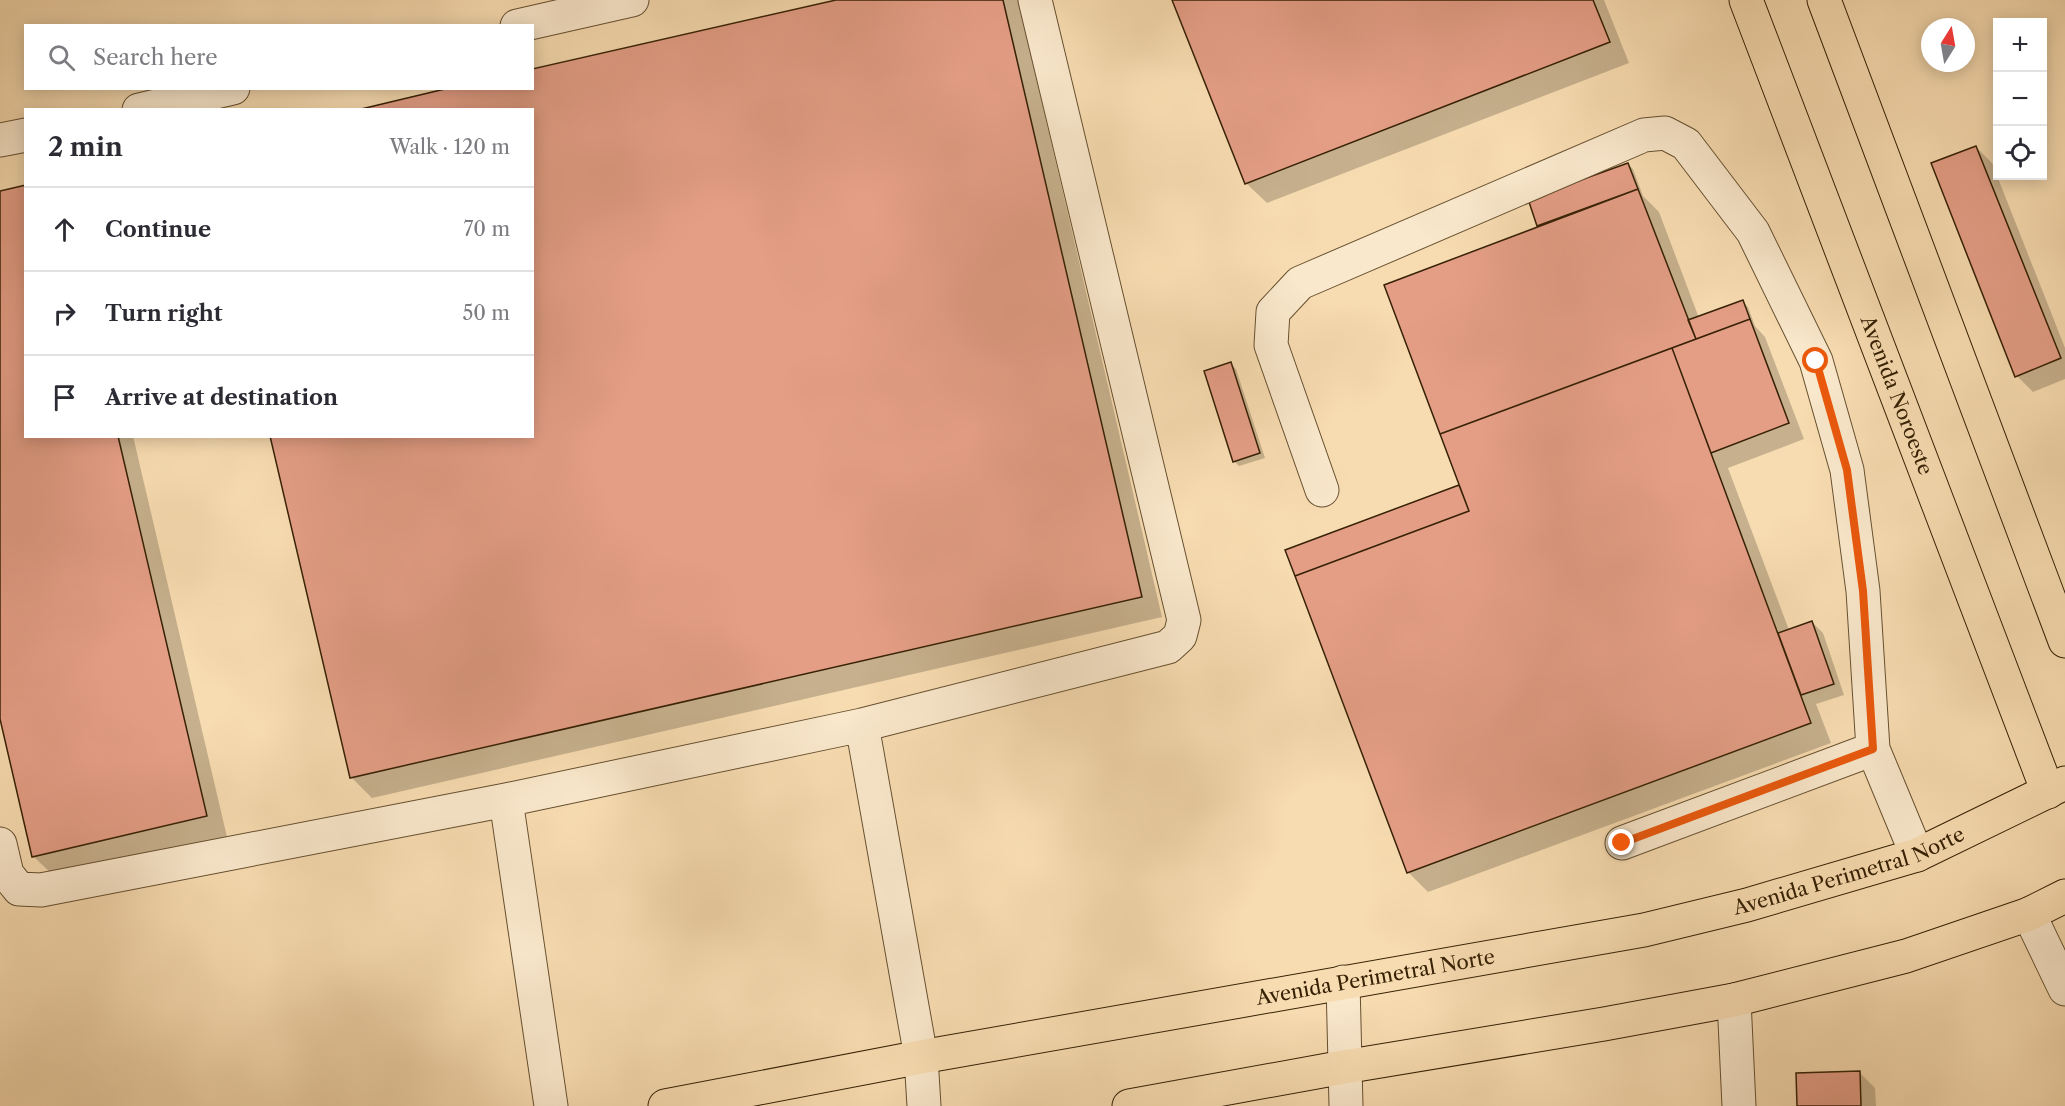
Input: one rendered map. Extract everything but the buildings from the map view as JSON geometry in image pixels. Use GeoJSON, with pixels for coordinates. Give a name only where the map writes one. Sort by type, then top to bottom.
{"type":"FeatureCollection","features":[{"type":"Feature","properties":{"kind":"main road","name":"Avenida Noroeste"},"geometry":{"type":"LineString","coordinates":[[1746,0],[2059,793]]}},
{"type":"Feature","properties":{"kind":"main road"},"geometry":{"type":"LineString","coordinates":[[1824,0],[2065,641]]}},
{"type":"Feature","properties":{"kind":"main road","name":"Avenida Perimetral Norte"},"geometry":{"type":"LineString","coordinates":[[665,1106],[921,1057],[1644,930],[1747,905],[1917,855],[2059,793]]}},
{"type":"Feature","properties":{"kind":"main road"},"geometry":{"type":"LineString","coordinates":[[1129,1106],[1734,1000],[1906,956],[2028,914],[2065,896]]}},
{"type":"Feature","properties":{"kind":"street"},"geometry":{"type":"LineString","coordinates":[[527,24],[632,0]]}},
{"type":"Feature","properties":{"kind":"street"},"geometry":{"type":"LineString","coordinates":[[0,844],[7,874],[20,889],[41,890],[506,800],[862,725],[1168,647],[1180,636],[1184,620],[1035,0]]}},
{"type":"Feature","properties":{"kind":"street"},"geometry":{"type":"LineString","coordinates":[[148,108],[224,90]]}},
{"type":"Feature","properties":{"kind":"street"},"geometry":{"type":"LineString","coordinates":[[1322,490],[1271,345],[1273,312],[1300,283],[1644,135],[1665,133],[1686,144],[1753,232],[1816,361],[1847,470],[1863,591],[1873,749],[1917,855]]}},
{"type":"Feature","properties":{"kind":"street"},"geometry":{"type":"LineString","coordinates":[[0,140],[24,135]]}},
{"type":"Feature","properties":{"kind":"street"},"geometry":{"type":"LineString","coordinates":[[862,725],[921,1057],[924,1106]]}},
{"type":"Feature","properties":{"kind":"street"},"geometry":{"type":"LineString","coordinates":[[1622,843],[1873,749]]}},
{"type":"Feature","properties":{"kind":"street"},"geometry":{"type":"LineString","coordinates":[[506,800],[551,1106]]}},
{"type":"Feature","properties":{"kind":"street"},"geometry":{"type":"LineString","coordinates":[[2028,914],[2065,989]]}},
{"type":"Feature","properties":{"kind":"street"},"geometry":{"type":"LineString","coordinates":[[1343,982],[1346,1106]]}},
{"type":"Feature","properties":{"kind":"street"},"geometry":{"type":"LineString","coordinates":[[1734,1000],[1739,1106]]}},
{"type":"Feature","properties":{"kind":"route"},"geometry":{"type":"LineString","coordinates":[[1622,843],[1873,749],[1863,591],[1847,470],[1816,361]]}}]}
